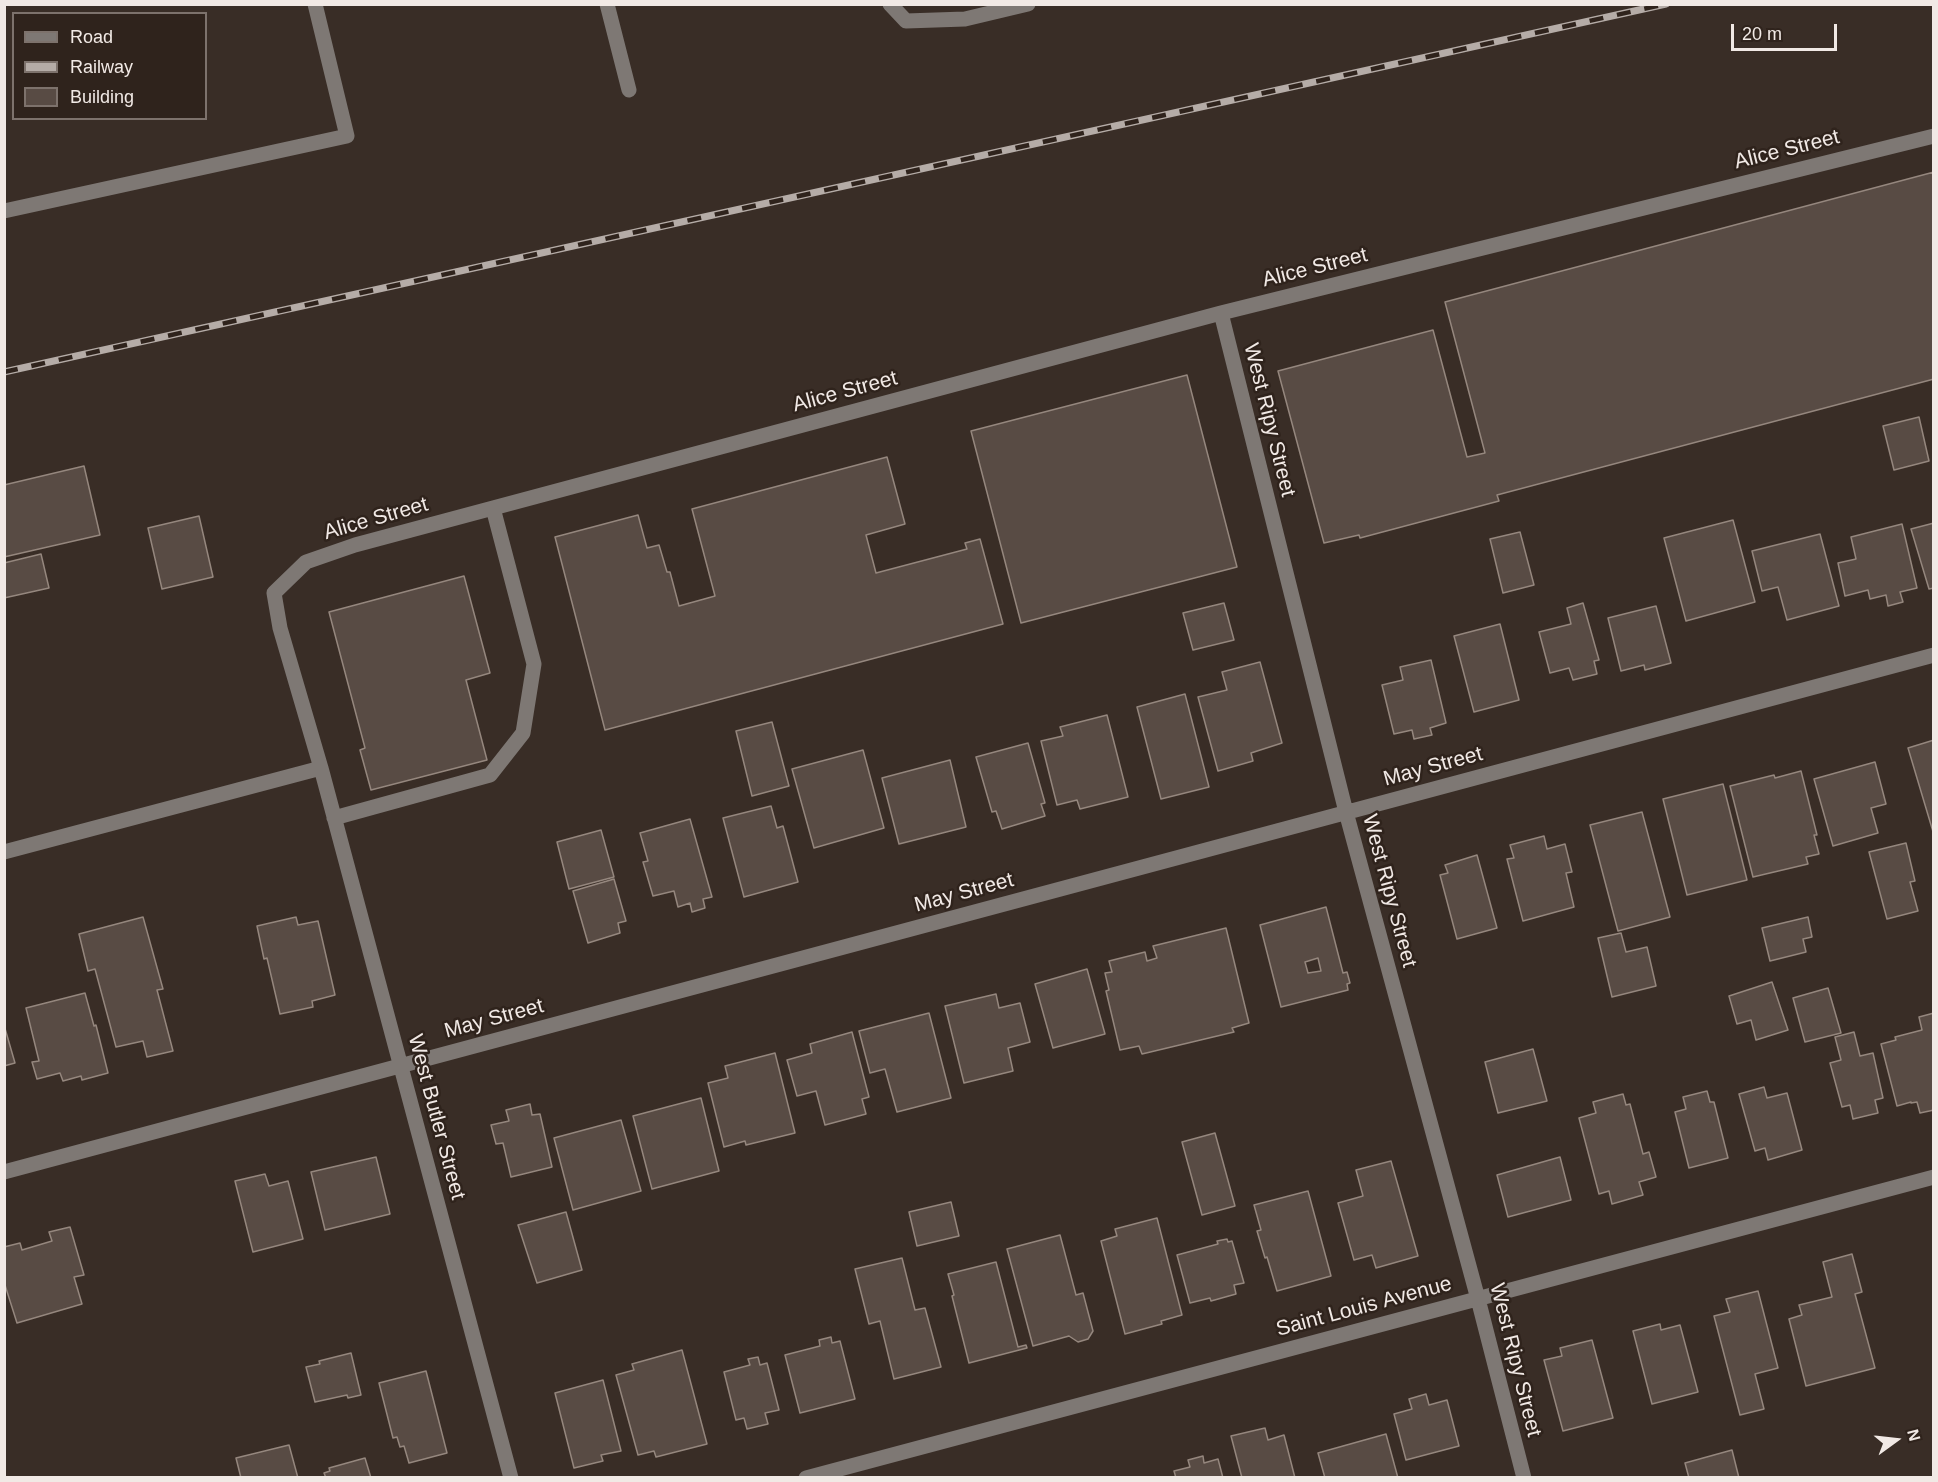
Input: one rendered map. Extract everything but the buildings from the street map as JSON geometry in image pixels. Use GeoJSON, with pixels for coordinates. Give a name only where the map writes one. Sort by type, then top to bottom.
{"type":"FeatureCollection","features":[{"type":"Feature","properties":{"kind":"street"},"geometry":{"type":"LineString","coordinates":[[4,211],[347,136],[315,4]]}},
{"type":"Feature","properties":{"kind":"street"},"geometry":{"type":"LineString","coordinates":[[607,4],[629,90]]}},
{"type":"Feature","properties":{"kind":"street"},"geometry":{"type":"LineString","coordinates":[[891,4],[906,21],[965,19],[1028,4]]}},
{"type":"Feature","properties":{"kind":"street","name":"Alice Street"},"geometry":{"type":"LineString","coordinates":[[321,768],[280,628],[274,593],[306,562],[355,545],[1221,313],[1934,136]]}},
{"type":"Feature","properties":{"kind":"street","name":"West Ripy Street"},"geometry":{"type":"LineString","coordinates":[[1221,313],[1346,812],[1524,1478]]}},
{"type":"Feature","properties":{"kind":"street"},"geometry":{"type":"LineString","coordinates":[[334,818],[490,775],[523,733],[534,664],[493,508]]}},
{"type":"Feature","properties":{"kind":"street","name":"May Street"},"geometry":{"type":"LineString","coordinates":[[4,1172],[1934,655]]}},
{"type":"Feature","properties":{"kind":"street"},"geometry":{"type":"LineString","coordinates":[[4,852],[321,768]]}},
{"type":"Feature","properties":{"kind":"street","name":"West Butler Street"},"geometry":{"type":"LineString","coordinates":[[321,768],[511,1478]]}},
{"type":"Feature","properties":{"kind":"street","name":"Saint Louis Avenue"},"geometry":{"type":"LineString","coordinates":[[806,1478],[1934,1177]]}},
{"type":"Feature","properties":{"kind":"railway"},"geometry":{"type":"LineString","coordinates":[[4,372],[1666,4]]}}]}
